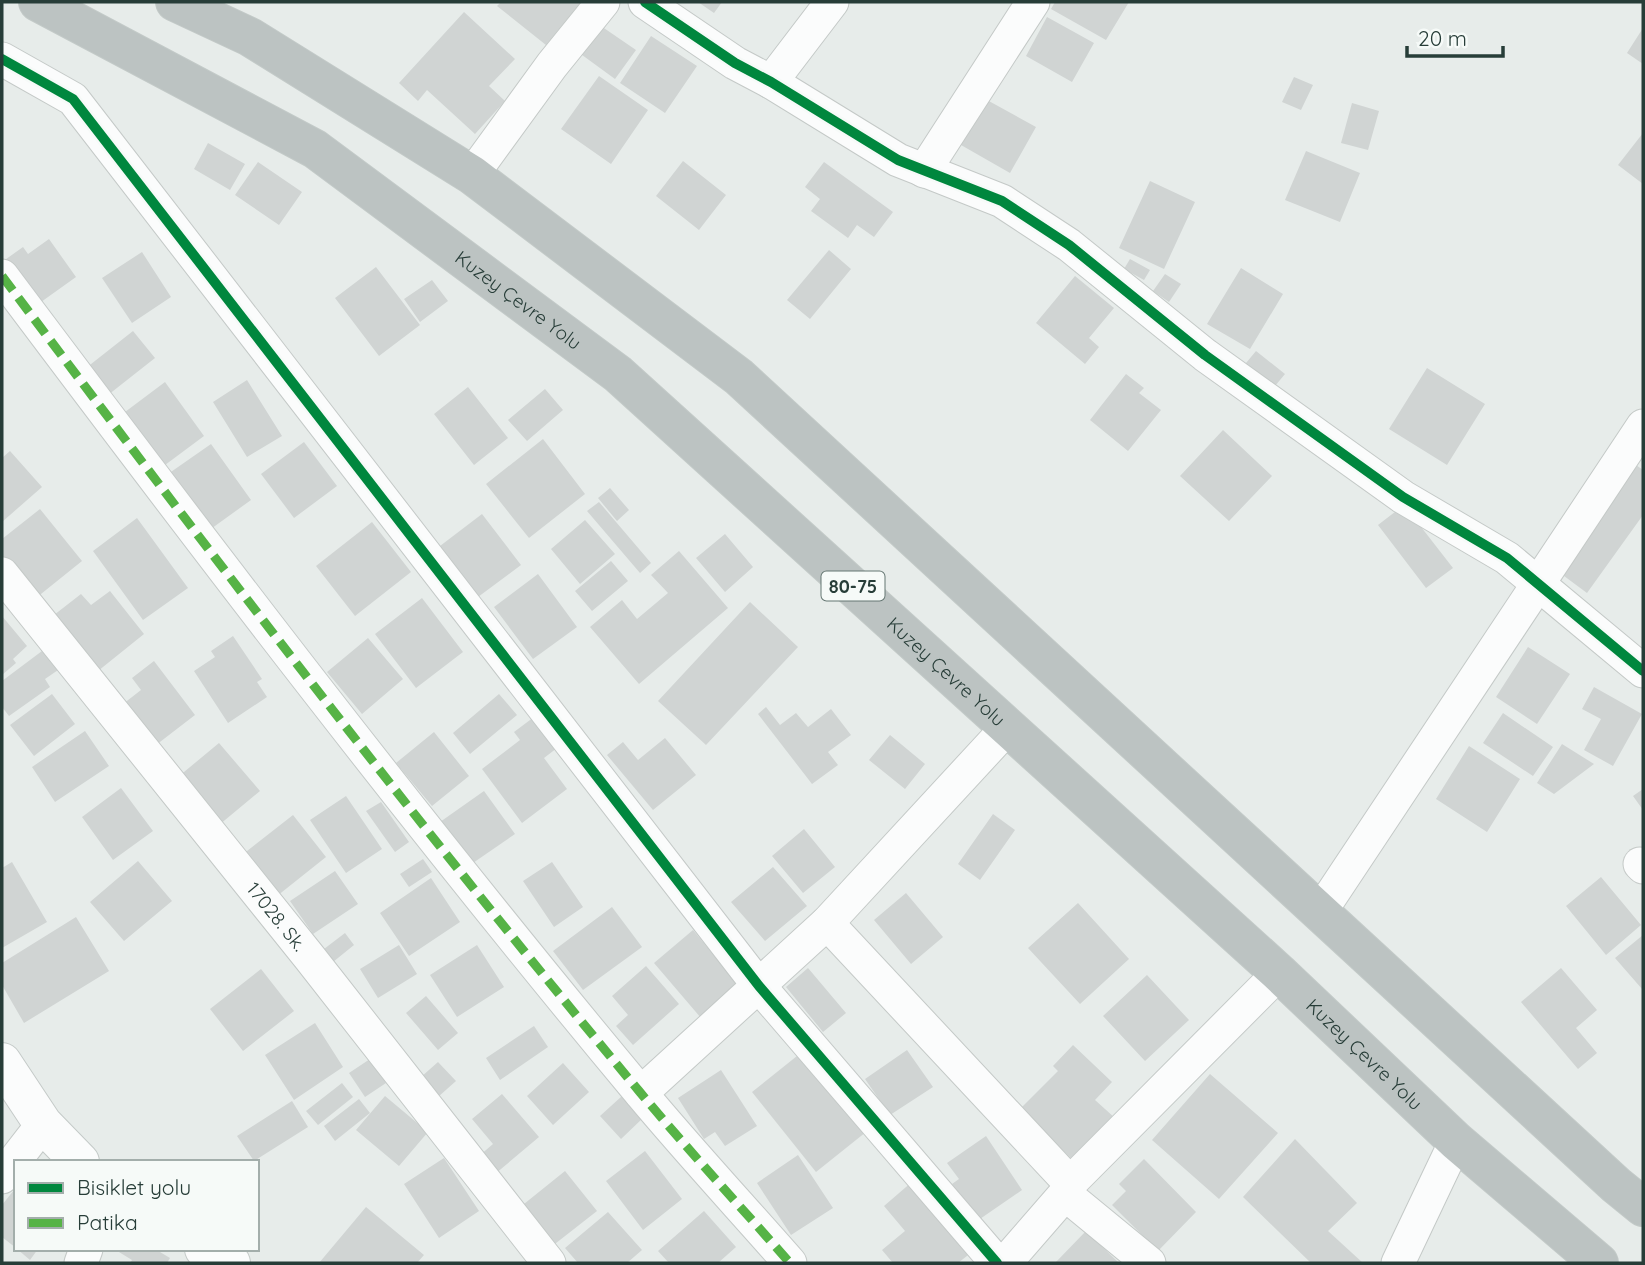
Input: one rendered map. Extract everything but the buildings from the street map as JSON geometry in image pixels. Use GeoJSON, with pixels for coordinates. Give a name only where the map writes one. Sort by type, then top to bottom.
{"type":"FeatureCollection","features":[{"type":"Feature","properties":{"kind":"highway","name":"Kuzey Çevre Yolu"},"geometry":{"type":"LineString","coordinates":[[38,2],[315,149],[618,374],[1279,973],[1456,1141],[1599,1263]]}},
{"type":"Feature","properties":{"kind":"highway"},"geometry":{"type":"LineString","coordinates":[[175,2],[250,37],[472,175],[739,377],[1643,1207]]}},
{"type":"Feature","properties":{"kind":"street"},"geometry":{"type":"LineString","coordinates":[[472,175],[552,65],[603,2]]}},
{"type":"Feature","properties":{"kind":"street"},"geometry":{"type":"LineString","coordinates":[[645,2],[735,63],[898,160],[1002,201],[1069,245],[1205,355],[1403,496],[1507,558],[1643,671]]}},
{"type":"Feature","properties":{"kind":"street"},"geometry":{"type":"LineString","coordinates":[[771,82],[832,2]]}},
{"type":"Feature","properties":{"kind":"street"},"geometry":{"type":"LineString","coordinates":[[924,171],[1033,2]]}},
{"type":"Feature","properties":{"kind":"street"},"geometry":{"type":"LineString","coordinates":[[2,59],[73,99],[759,986],[997,1263]]}},
{"type":"Feature","properties":{"kind":"street"},"geometry":{"type":"LineString","coordinates":[[2,276],[195,532],[456,865],[640,1093],[790,1263]]}},
{"type":"Feature","properties":{"kind":"street"},"geometry":{"type":"LineString","coordinates":[[1320,912],[1643,426]]}},
{"type":"Feature","properties":{"kind":"street","name":"17028. Sk."},"geometry":{"type":"LineString","coordinates":[[2,574],[310,958],[549,1263]]}},
{"type":"Feature","properties":{"kind":"street"},"geometry":{"type":"LineString","coordinates":[[640,1093],[827,923],[1008,727]]}},
{"type":"Feature","properties":{"kind":"street"},"geometry":{"type":"LineString","coordinates":[[827,923],[1067,1188],[1149,1263]]}},
{"type":"Feature","properties":{"kind":"street"},"geometry":{"type":"LineString","coordinates":[[1005,1263],[1067,1188],[1279,973]]}},
{"type":"Feature","properties":{"kind":"street"},"geometry":{"type":"LineString","coordinates":[[2,1062],[43,1124],[78,1160]]}},
{"type":"Feature","properties":{"kind":"street"},"geometry":{"type":"LineString","coordinates":[[15,1160],[43,1124]]}},
{"type":"Feature","properties":{"kind":"street"},"geometry":{"type":"LineString","coordinates":[[1398,1263],[1456,1141]]}},
{"type":"Feature","properties":{"kind":"street"},"geometry":{"type":"LineString","coordinates":[[2,1177],[14,1161]]}},
{"type":"Feature","properties":{"kind":"street"},"geometry":{"type":"LineString","coordinates":[[208,1251],[231,1263]]}},
{"type":"Feature","properties":{"kind":"marked path"},"geometry":{"type":"LineString","coordinates":[[2,276],[236,585],[475,891],[658,1113],[790,1263]]}},
{"type":"Feature","properties":{"kind":"cycle path"},"geometry":{"type":"LineString","coordinates":[[645,2],[735,63],[898,160],[1002,201],[1069,245],[1205,355],[1403,497],[1507,558],[1643,671]]}},
{"type":"Feature","properties":{"kind":"cycle path"},"geometry":{"type":"LineString","coordinates":[[2,59],[73,99],[759,986],[997,1263]]}}]}
